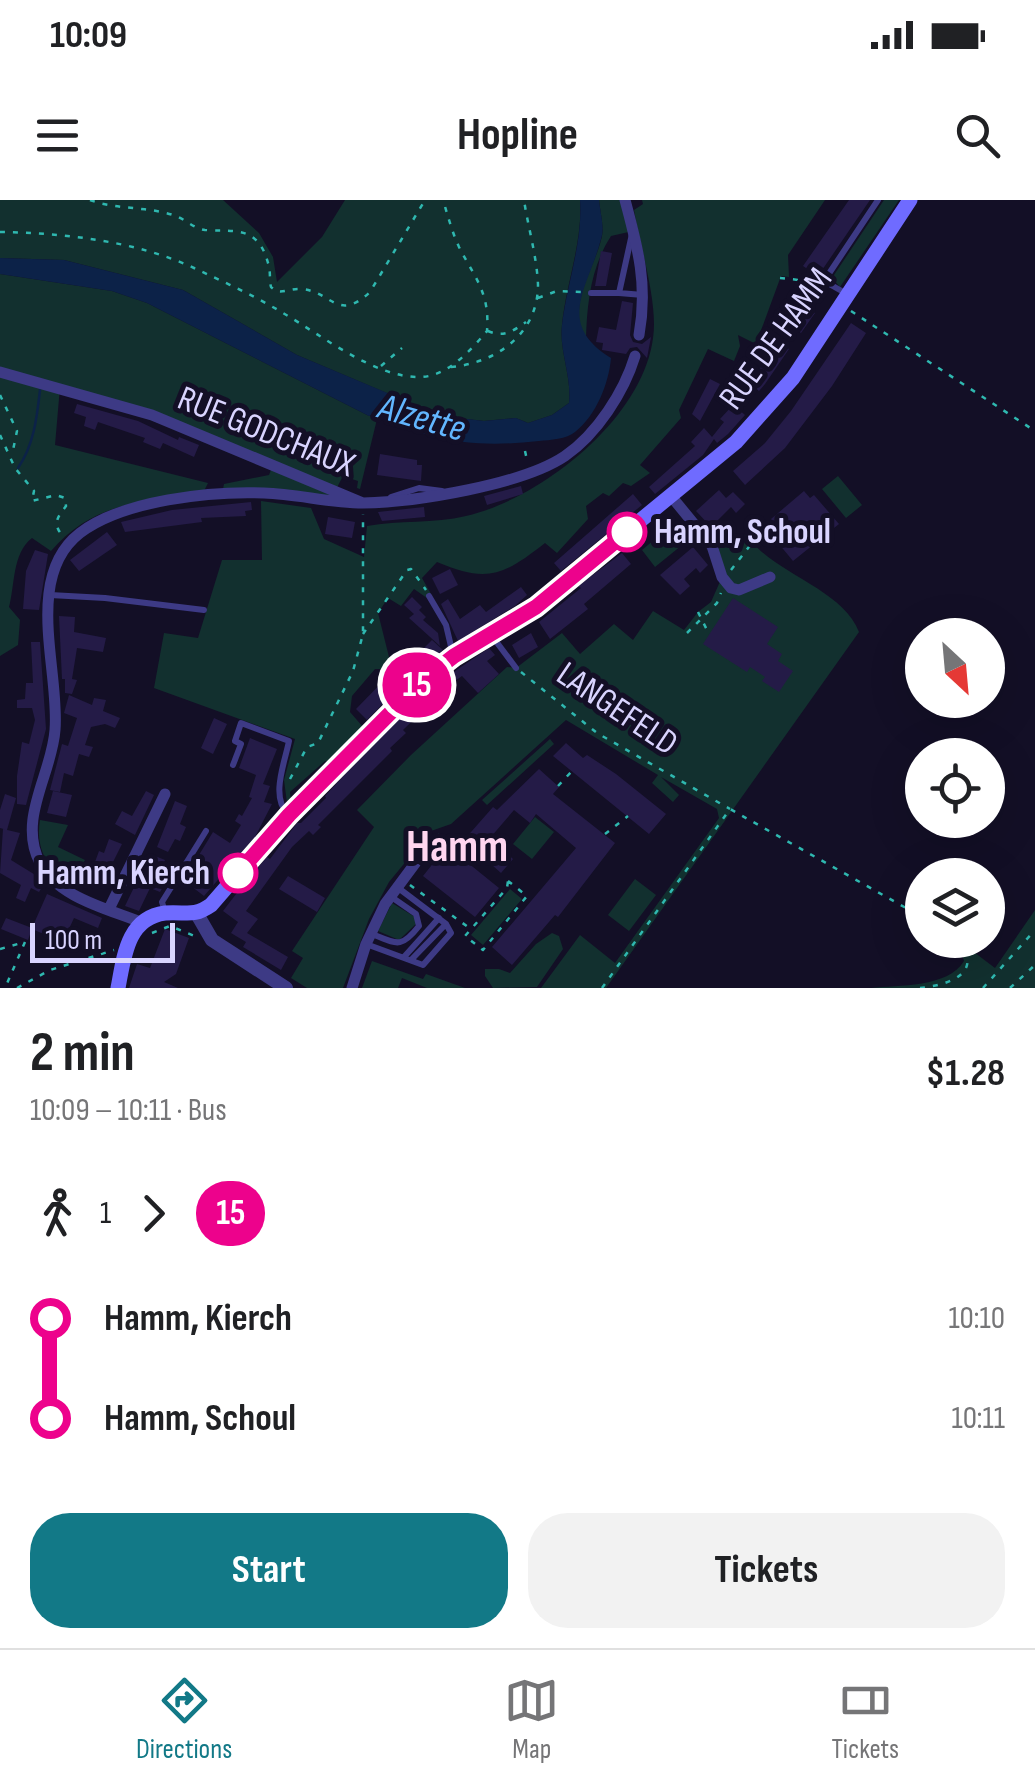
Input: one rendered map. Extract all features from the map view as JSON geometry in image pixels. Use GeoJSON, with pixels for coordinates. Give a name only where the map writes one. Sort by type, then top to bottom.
{"type":"FeatureCollection","features":[{"type":"Feature","properties":{"kind":"main road","name":"RUE DE HAMM"},"geometry":{"type":"LineString","coordinates":[[198,914],[211,905],[289,815],[423,680],[454,656],[536,607],[736,442],[793,378],[910,200]]}},
{"type":"Feature","properties":{"kind":"main road"},"geometry":{"type":"LineString","coordinates":[[118,988],[126,948],[139,926],[166,913],[198,914]]}},
{"type":"Feature","properties":{"kind":"street"},"geometry":{"type":"LineString","coordinates":[[625,200],[644,295],[639,335]]}},
{"type":"Feature","properties":{"kind":"street","name":"RUE GODCHAUX"},"geometry":{"type":"LineString","coordinates":[[0,372],[152,415],[369,503],[417,500],[454,492],[531,471],[565,456],[587,436],[618,394],[635,356]]}},
{"type":"Feature","properties":{"kind":"street"},"geometry":{"type":"LineString","coordinates":[[139,926],[58,886],[33,846],[34,814],[55,733],[48,635],[55,566],[78,534],[119,512],[223,494],[263,493],[330,503],[369,503]]}},
{"type":"Feature","properties":{"kind":"street"},"geometry":{"type":"LineString","coordinates":[[671,496],[712,546],[722,576],[731,588],[739,590],[770,577]]}},
{"type":"Feature","properties":{"kind":"street"},"geometry":{"type":"LineString","coordinates":[[109,909],[165,794]]}},
{"type":"Feature","properties":{"kind":"street"},"geometry":{"type":"LineString","coordinates":[[352,988],[369,938],[428,846]]}},
{"type":"Feature","properties":{"kind":"street"},"geometry":{"type":"LineString","coordinates":[[198,914],[205,932],[237,958],[286,988]]}},
{"type":"Feature","properties":{"kind":"lane"},"geometry":{"type":"LineString","coordinates":[[844,300],[824,281],[878,200]]}},
{"type":"Feature","properties":{"kind":"lane"},"geometry":{"type":"LineString","coordinates":[[619,294],[633,231]]}},
{"type":"Feature","properties":{"kind":"lane"},"geometry":{"type":"LineString","coordinates":[[591,292],[644,295]]}},
{"type":"Feature","properties":{"kind":"lane"},"geometry":{"type":"LineString","coordinates":[[50,595],[204,610]]}},
{"type":"Feature","properties":{"kind":"lane"},"geometry":{"type":"LineString","coordinates":[[430,596],[446,625],[454,656]]}},
{"type":"Feature","properties":{"kind":"lane","name":"LANGEFELD"},"geometry":{"type":"LineString","coordinates":[[491,635],[516,668]]}},
{"type":"Feature","properties":{"kind":"lane"},"geometry":{"type":"LineString","coordinates":[[233,765],[241,744],[234,742],[241,723],[290,741],[280,799],[289,815]]}},
{"type":"Feature","properties":{"kind":"lane"},"geometry":{"type":"LineString","coordinates":[[166,913],[162,902],[206,831]]}},
{"type":"Feature","properties":{"kind":"lane"},"geometry":{"type":"LineString","coordinates":[[369,938],[423,965],[451,933],[439,918],[398,889]]}},
{"type":"Feature","properties":{"kind":"lane"},"geometry":{"type":"LineString","coordinates":[[369,938],[399,944],[419,926],[416,914],[398,889]]}},
{"type":"Feature","properties":{"kind":"lane"},"geometry":{"type":"LineString","coordinates":[[408,959],[439,918]]}},
{"type":"Feature","properties":{"kind":"path"},"geometry":{"type":"LineString","coordinates":[[90,200],[177,216],[202,230],[241,230],[252,236],[268,260],[270,286],[276,291],[306,289],[335,304],[348,306],[360,302],[370,292],[425,200]]}},
{"type":"Feature","properties":{"kind":"path"},"geometry":{"type":"LineString","coordinates":[[0,232],[88,239],[190,266],[280,311],[352,355],[422,378],[470,352],[487,331],[484,295],[477,273],[460,249],[443,200]]}},
{"type":"Feature","properties":{"kind":"path"},"geometry":{"type":"LineString","coordinates":[[448,367],[464,366],[506,348],[519,338],[530,320],[538,281],[524,200]]}},
{"type":"Feature","properties":{"kind":"path"},"geometry":{"type":"LineString","coordinates":[[780,278],[806,283],[824,281]]}},
{"type":"Feature","properties":{"kind":"path"},"geometry":{"type":"LineString","coordinates":[[537,299],[547,293],[591,292]]}},
{"type":"Feature","properties":{"kind":"path"},"geometry":{"type":"LineString","coordinates":[[844,300],[1035,431]]}},
{"type":"Feature","properties":{"kind":"path"},"geometry":{"type":"LineString","coordinates":[[487,331],[497,335],[510,333],[530,320]]}},
{"type":"Feature","properties":{"kind":"path"},"geometry":{"type":"LineString","coordinates":[[380,367],[402,348]]}},
{"type":"Feature","properties":{"kind":"path"},"geometry":{"type":"LineString","coordinates":[[0,395],[17,430],[12,456]]}},
{"type":"Feature","properties":{"kind":"path"},"geometry":{"type":"LineString","coordinates":[[0,434],[15,468],[34,492],[32,501],[56,495],[65,498],[66,506],[56,526],[69,544]]}},
{"type":"Feature","properties":{"kind":"path"},"geometry":{"type":"LineString","coordinates":[[526,451],[531,471]]}},
{"type":"Feature","properties":{"kind":"path"},"geometry":{"type":"LineString","coordinates":[[280,799],[306,748],[318,743],[352,670],[363,634],[369,503]]}},
{"type":"Feature","properties":{"kind":"path"},"geometry":{"type":"LineString","coordinates":[[656,525],[651,529],[658,537]]}},
{"type":"Feature","properties":{"kind":"path"},"geometry":{"type":"LineString","coordinates":[[723,545],[752,542],[771,534]]}},
{"type":"Feature","properties":{"kind":"path"},"geometry":{"type":"LineString","coordinates":[[363,634],[407,570],[411,569],[430,596]]}},
{"type":"Feature","properties":{"kind":"path"},"geometry":{"type":"LineString","coordinates":[[698,612],[709,634]]}},
{"type":"Feature","properties":{"kind":"path","name":"LANGEFELD"},"geometry":{"type":"LineString","coordinates":[[516,668],[584,724],[905,907]]}},
{"type":"Feature","properties":{"kind":"path"},"geometry":{"type":"LineString","coordinates":[[580,730],[584,724]]}},
{"type":"Feature","properties":{"kind":"path"},"geometry":{"type":"LineString","coordinates":[[558,786],[572,771]]}},
{"type":"Feature","properties":{"kind":"path"},"geometry":{"type":"LineString","coordinates":[[602,988],[730,809]]}},
{"type":"Feature","properties":{"kind":"path"},"geometry":{"type":"LineString","coordinates":[[605,834],[628,816]]}},
{"type":"Feature","properties":{"kind":"path"},"geometry":{"type":"LineString","coordinates":[[508,882],[527,896],[483,950],[465,936],[471,928],[508,882]]}},
{"type":"Feature","properties":{"kind":"path"},"geometry":{"type":"LineString","coordinates":[[398,889],[471,928]]}},
{"type":"Feature","properties":{"kind":"path"},"geometry":{"type":"LineString","coordinates":[[139,926],[155,934],[170,926],[186,930],[195,938],[205,932]]}},
{"type":"Feature","properties":{"kind":"path"},"geometry":{"type":"LineString","coordinates":[[983,988],[1035,930]]}},
{"type":"Feature","properties":{"kind":"path"},"geometry":{"type":"LineString","coordinates":[[0,948],[25,942],[5,988]]}},
{"type":"Feature","properties":{"kind":"path"},"geometry":{"type":"LineString","coordinates":[[17,988],[50,970],[126,948]]}},
{"type":"Feature","properties":{"kind":"path"},"geometry":{"type":"LineString","coordinates":[[920,988],[940,987],[966,969],[966,958]]}},
{"type":"Feature","properties":{"kind":"path"},"geometry":{"type":"LineString","coordinates":[[1010,988],[1035,965]]}},
{"type":"Feature","properties":{"kind":"green space"},"geometry":{"type":"Polygon","coordinates":[[[0,200],[223,200],[259,233],[273,257],[277,282],[322,237],[345,200],[580,200],[579,231],[562,325],[569,403],[552,415],[528,423],[516,418],[484,421],[441,416],[297,355],[183,290],[64,260],[0,258],[0,200]]]}},
{"type":"Feature","properties":{"kind":"green space"},"geometry":{"type":"Polygon","coordinates":[[[599,200],[625,200],[633,231],[611,236],[599,260],[589,299],[586,339],[581,327],[580,302],[602,235],[599,200]]]}},
{"type":"Feature","properties":{"kind":"green space"},"geometry":{"type":"Polygon","coordinates":[[[642,200],[825,200],[788,255],[789,277],[781,276],[756,344],[738,335],[740,346],[734,361],[708,349],[679,410],[681,418],[640,465],[650,473],[631,486],[623,483],[609,496],[603,493],[586,506],[588,519],[557,553],[545,543],[506,569],[482,574],[437,562],[422,578],[431,594],[427,598],[414,589],[401,606],[388,598],[378,613],[392,669],[375,669],[352,696],[350,712],[363,727],[330,763],[325,761],[290,792],[291,801],[287,803],[284,780],[295,739],[154,688],[164,633],[198,638],[222,560],[262,560],[261,501],[311,508],[324,539],[364,557],[367,526],[454,518],[496,506],[528,491],[589,446],[636,388],[649,356],[653,311],[634,210],[643,204],[642,200]]]}},
{"type":"Feature","properties":{"kind":"green space"},"geometry":{"type":"Polygon","coordinates":[[[884,200],[899,200],[840,287],[832,278],[884,200]]]}},
{"type":"Feature","properties":{"kind":"green space"},"geometry":{"type":"Polygon","coordinates":[[[0,274],[112,291],[147,303],[369,416],[378,415],[360,489],[358,481],[343,476],[331,499],[223,489],[224,484],[269,475],[273,465],[60,387],[55,445],[208,483],[204,491],[140,501],[102,513],[84,522],[51,551],[32,538],[18,561],[9,607],[20,620],[18,645],[0,656],[0,274]]]}},
{"type":"Feature","properties":{"kind":"green space"},"geometry":{"type":"Polygon","coordinates":[[[838,476],[862,505],[846,518],[822,489],[838,476]]]}},
{"type":"Feature","properties":{"kind":"green space"},"geometry":{"type":"Polygon","coordinates":[[[761,520],[764,523],[750,540],[839,605],[859,632],[606,988],[541,988],[580,935],[615,963],[719,818],[717,809],[661,777],[679,795],[673,802],[652,783],[658,775],[566,720],[451,824],[431,831],[389,882],[369,919],[343,988],[307,988],[291,978],[303,958],[292,951],[374,827],[357,810],[411,755],[507,667],[516,668],[562,633],[580,654],[614,624],[633,640],[653,611],[684,630],[711,602],[722,577],[715,552],[723,545],[733,544],[761,520]]]}},
{"type":"Feature","properties":{"kind":"green space"},"geometry":{"type":"Polygon","coordinates":[[[673,524],[687,541],[655,567],[642,550],[673,524]]]}},
{"type":"Feature","properties":{"kind":"green space"},"geometry":{"type":"Polygon","coordinates":[[[550,739],[554,744],[487,805],[482,800],[550,739]]]}},
{"type":"Feature","properties":{"kind":"green space"},"geometry":{"type":"Polygon","coordinates":[[[535,817],[554,832],[532,859],[513,844],[535,817]]]}},
{"type":"Feature","properties":{"kind":"green space"},"geometry":{"type":"Polygon","coordinates":[[[40,820],[68,825],[58,847],[85,860],[68,887],[45,857],[39,840],[40,820]]]}},
{"type":"Feature","properties":{"kind":"green space"},"geometry":{"type":"Polygon","coordinates":[[[635,879],[656,895],[629,931],[608,915],[635,879]]]}},
{"type":"Feature","properties":{"kind":"green space"},"geometry":{"type":"Polygon","coordinates":[[[510,889],[522,899],[483,945],[471,935],[510,889]]]}},
{"type":"Feature","properties":{"kind":"green space"},"geometry":{"type":"Polygon","coordinates":[[[392,903],[415,917],[416,924],[399,940],[378,931],[392,903]]]}},
{"type":"Feature","properties":{"kind":"green space"},"geometry":{"type":"Polygon","coordinates":[[[1035,910],[1035,988],[871,988],[935,981],[957,970],[963,958],[982,958],[995,968],[1035,910]]]}},
{"type":"Feature","properties":{"kind":"green space"},"geometry":{"type":"Polygon","coordinates":[[[552,933],[559,936],[563,949],[537,987],[493,988],[485,969],[510,973],[536,944],[552,933]]]}},
{"type":"Feature","properties":{"kind":"green space"},"geometry":{"type":"Polygon","coordinates":[[[372,961],[423,979],[426,974],[465,988],[427,988],[402,978],[398,988],[362,988],[372,961]]]}},
{"type":"Feature","properties":{"kind":"water","name":"Alzette"},"geometry":{"type":"Polygon","coordinates":[[[580,200],[599,200],[603,230],[580,303],[580,318],[594,345],[611,358],[604,388],[589,417],[572,434],[553,440],[474,443],[435,437],[375,414],[369,416],[147,303],[112,291],[0,274],[0,258],[64,260],[183,290],[297,355],[442,416],[484,421],[516,418],[528,423],[552,415],[569,403],[562,325],[577,247],[580,200]]]}},
{"type":"Feature","properties":{"kind":"building"},"geometry":{"type":"Polygon","coordinates":[[[849,200],[870,200],[818,276],[803,266],[849,200]]]}},
{"type":"Feature","properties":{"kind":"building"},"geometry":{"type":"Polygon","coordinates":[[[601,251],[612,253],[606,286],[595,286],[601,251]]]}},
{"type":"Feature","properties":{"kind":"building"},"geometry":{"type":"Polygon","coordinates":[[[622,301],[633,303],[633,342],[642,344],[651,337],[647,358],[637,347],[626,354],[602,350],[603,343],[596,342],[599,327],[616,330],[622,301]]]}},
{"type":"Feature","properties":{"kind":"building"},"geometry":{"type":"Polygon","coordinates":[[[802,305],[815,313],[801,333],[788,323],[802,305]]]}},
{"type":"Feature","properties":{"kind":"building"},"geometry":{"type":"Polygon","coordinates":[[[851,323],[866,333],[832,386],[785,448],[745,485],[733,471],[765,443],[791,411],[851,323]]]}},
{"type":"Feature","properties":{"kind":"building"},"geometry":{"type":"Polygon","coordinates":[[[777,342],[789,349],[759,391],[754,387],[737,408],[745,415],[728,434],[717,443],[714,439],[703,455],[655,494],[649,487],[695,446],[691,442],[704,428],[712,437],[750,375],[754,378],[777,342]]]}},
{"type":"Feature","properties":{"kind":"building"},"geometry":{"type":"Polygon","coordinates":[[[710,379],[720,384],[700,421],[692,414],[710,379]]]}},
{"type":"Feature","properties":{"kind":"building"},"geometry":{"type":"Polygon","coordinates":[[[77,404],[138,421],[178,440],[179,437],[199,445],[194,457],[163,443],[160,449],[143,442],[145,438],[98,422],[95,430],[84,426],[86,417],[74,413],[77,404]]]}},
{"type":"Feature","properties":{"kind":"building"},"geometry":{"type":"Polygon","coordinates":[[[380,454],[417,460],[417,465],[422,465],[421,481],[377,475],[380,454]]]}},
{"type":"Feature","properties":{"kind":"building"},"geometry":{"type":"Polygon","coordinates":[[[521,486],[523,494],[487,505],[484,496],[521,486]]]}},
{"type":"Feature","properties":{"kind":"building"},"geometry":{"type":"Polygon","coordinates":[[[719,490],[726,498],[733,492],[745,504],[736,513],[731,507],[711,527],[696,511],[719,490]]]}},
{"type":"Feature","properties":{"kind":"building"},"geometry":{"type":"Polygon","coordinates":[[[804,491],[810,498],[814,495],[839,524],[793,561],[769,532],[777,526],[771,519],[804,491]]]}},
{"type":"Feature","properties":{"kind":"building"},"geometry":{"type":"Polygon","coordinates":[[[633,494],[642,505],[561,571],[554,563],[633,494]]]}},
{"type":"Feature","properties":{"kind":"building"},"geometry":{"type":"Polygon","coordinates":[[[251,502],[252,510],[245,511],[246,516],[201,518],[202,522],[125,532],[121,522],[172,510],[251,502]]]}},
{"type":"Feature","properties":{"kind":"building"},"geometry":{"type":"Polygon","coordinates":[[[424,507],[425,517],[382,521],[378,512],[424,507]]]}},
{"type":"Feature","properties":{"kind":"building"},"geometry":{"type":"Polygon","coordinates":[[[328,517],[355,522],[352,538],[325,534],[328,517]]]}},
{"type":"Feature","properties":{"kind":"building"},"geometry":{"type":"Polygon","coordinates":[[[107,532],[117,545],[79,571],[70,560],[107,532]]]}},
{"type":"Feature","properties":{"kind":"building"},"geometry":{"type":"Polygon","coordinates":[[[693,547],[708,565],[700,573],[696,568],[684,579],[690,586],[680,595],[660,575],[693,547]]]}},
{"type":"Feature","properties":{"kind":"building"},"geometry":{"type":"Polygon","coordinates":[[[35,550],[48,554],[39,610],[23,609],[26,571],[35,550]]]}},
{"type":"Feature","properties":{"kind":"building"},"geometry":{"type":"Polygon","coordinates":[[[622,553],[631,564],[584,604],[588,609],[550,639],[539,622],[622,553]]]}},
{"type":"Feature","properties":{"kind":"building"},"geometry":{"type":"Polygon","coordinates":[[[450,569],[458,585],[440,594],[432,578],[450,569]]]}},
{"type":"Feature","properties":{"kind":"building"},"geometry":{"type":"Polygon","coordinates":[[[521,587],[527,595],[515,606],[458,641],[441,604],[448,599],[460,619],[480,605],[486,612],[521,587]]]}},
{"type":"Feature","properties":{"kind":"building"},"geometry":{"type":"Polygon","coordinates":[[[412,597],[422,607],[419,610],[426,617],[423,620],[438,633],[440,646],[409,618],[414,614],[404,605],[412,597]]]}},
{"type":"Feature","properties":{"kind":"building"},"geometry":{"type":"Polygon","coordinates":[[[733,598],[778,627],[767,644],[782,654],[778,661],[793,671],[779,692],[750,667],[747,672],[703,644],[733,598]]]}},
{"type":"Feature","properties":{"kind":"building"},"geometry":{"type":"Polygon","coordinates":[[[59,616],[75,617],[74,632],[106,638],[103,652],[77,648],[72,679],[77,680],[72,694],[65,693],[62,679],[59,616]]]}},
{"type":"Feature","properties":{"kind":"building"},"geometry":{"type":"Polygon","coordinates":[[[531,633],[538,647],[519,658],[512,645],[531,633]]]}},
{"type":"Feature","properties":{"kind":"building"},"geometry":{"type":"Polygon","coordinates":[[[432,640],[443,650],[415,671],[367,720],[356,709],[393,671],[397,675],[432,640]]]}},
{"type":"Feature","properties":{"kind":"building"},"geometry":{"type":"Polygon","coordinates":[[[31,642],[40,642],[46,729],[26,805],[17,804],[17,776],[22,742],[29,744],[35,720],[32,708],[17,708],[17,700],[25,699],[26,683],[33,683],[31,642]]]}},
{"type":"Feature","properties":{"kind":"building"},"geometry":{"type":"Polygon","coordinates":[[[489,648],[495,655],[487,661],[499,674],[478,693],[462,676],[448,686],[403,730],[406,733],[390,748],[392,751],[318,825],[321,827],[313,835],[309,831],[292,847],[246,911],[258,919],[247,933],[288,957],[281,970],[243,947],[246,942],[231,933],[238,922],[223,911],[243,885],[267,857],[270,859],[297,823],[326,798],[430,688],[489,648]]]}},
{"type":"Feature","properties":{"kind":"building"},"geometry":{"type":"Polygon","coordinates":[[[69,695],[92,705],[94,698],[106,700],[103,711],[120,718],[115,728],[105,724],[91,727],[85,745],[93,747],[89,757],[79,754],[73,776],[64,773],[60,792],[50,790],[62,744],[68,746],[77,718],[64,713],[69,695]]]}},
{"type":"Feature","properties":{"kind":"building"},"geometry":{"type":"Polygon","coordinates":[[[214,718],[227,724],[213,754],[201,748],[214,718]]]}},
{"type":"Feature","properties":{"kind":"building"},"geometry":{"type":"Polygon","coordinates":[[[250,738],[277,749],[263,784],[270,786],[264,802],[272,804],[255,837],[204,896],[187,883],[193,875],[188,873],[213,832],[230,843],[241,825],[235,821],[252,798],[249,797],[256,775],[239,768],[250,738]]]}},
{"type":"Feature","properties":{"kind":"building"},"geometry":{"type":"Polygon","coordinates":[[[566,743],[583,758],[587,755],[616,774],[666,814],[649,834],[553,756],[566,743]]]}},
{"type":"Feature","properties":{"kind":"building"},"geometry":{"type":"Polygon","coordinates":[[[539,769],[559,787],[553,794],[615,843],[558,917],[555,915],[512,965],[492,947],[576,848],[536,814],[530,823],[514,810],[490,838],[513,859],[501,873],[464,840],[493,807],[497,810],[539,769]]]}},
{"type":"Feature","properties":{"kind":"building"},"geometry":{"type":"Polygon","coordinates":[[[53,791],[72,795],[66,817],[47,813],[53,791]]]}},
{"type":"Feature","properties":{"kind":"building"},"geometry":{"type":"Polygon","coordinates":[[[146,791],[154,795],[135,835],[115,824],[122,811],[132,816],[146,791]]]}},
{"type":"Feature","properties":{"kind":"building"},"geometry":{"type":"Polygon","coordinates":[[[5,794],[16,798],[7,830],[0,828],[5,794]]]}},
{"type":"Feature","properties":{"kind":"building"},"geometry":{"type":"Polygon","coordinates":[[[175,801],[187,806],[180,824],[186,827],[180,841],[175,839],[168,852],[157,847],[175,801]]]}},
{"type":"Feature","properties":{"kind":"building"},"geometry":{"type":"Polygon","coordinates":[[[3,829],[20,833],[11,860],[44,884],[39,892],[31,888],[25,902],[16,898],[21,885],[0,873],[3,829]]]}},
{"type":"Feature","properties":{"kind":"building"},"geometry":{"type":"Polygon","coordinates":[[[109,839],[122,844],[110,868],[95,862],[99,851],[104,853],[109,839]]]}},
{"type":"Feature","properties":{"kind":"building"},"geometry":{"type":"Polygon","coordinates":[[[447,846],[499,888],[475,917],[423,876],[447,846]]]}},
{"type":"Feature","properties":{"kind":"building"},"geometry":{"type":"Polygon","coordinates":[[[150,854],[165,860],[158,876],[167,880],[160,892],[150,888],[139,911],[125,906],[150,854]]]}},
{"type":"Feature","properties":{"kind":"building"},"geometry":{"type":"Polygon","coordinates":[[[288,876],[325,898],[317,912],[279,889],[288,876]]]}},
{"type":"Feature","properties":{"kind":"building"},"geometry":{"type":"Polygon","coordinates":[[[47,894],[102,918],[98,928],[74,918],[68,931],[58,927],[53,938],[32,929],[28,940],[1,929],[6,918],[32,928],[47,894]]]}},
{"type":"Feature","properties":{"kind":"building"},"geometry":{"type":"Polygon","coordinates":[[[165,929],[189,938],[176,974],[164,982],[178,988],[129,988],[137,964],[150,968],[165,929]]]}},
{"type":"Feature","properties":{"kind":"waterway"},"geometry":{"type":"LineString","coordinates":[[18,468],[31,440],[40,390]]}},
{"type":"Feature","properties":{"kind":"bus line","name":"15"},"geometry":{"type":"LineString","coordinates":[[238,873],[260,845],[423,680],[454,656],[536,607],[627,532]]}},
{"type":"Feature","properties":{"kind":"place","name":"Hamm, Schoul"},"geometry":{"type":"Point","coordinates":[627,532]}},
{"type":"Feature","properties":{"kind":"place","name":"Hamm, Kierch"},"geometry":{"type":"Point","coordinates":[238,873]}},
{"type":"Feature","properties":{"kind":"district","name":"Hamm"},"geometry":{"type":"Point","coordinates":[457,847]}}]}
